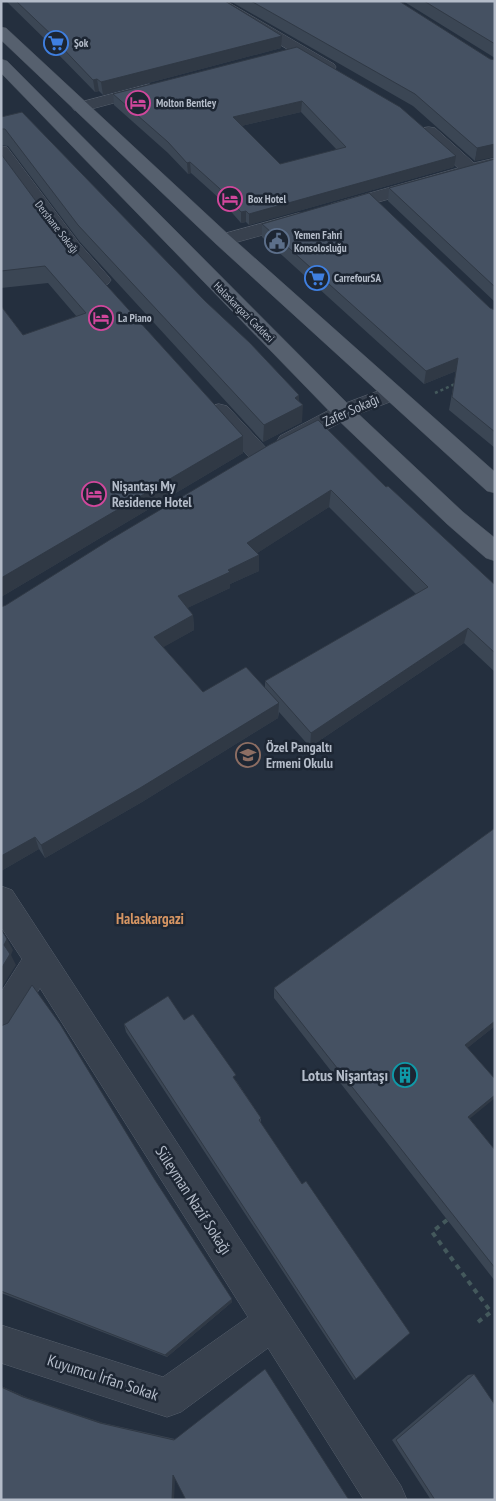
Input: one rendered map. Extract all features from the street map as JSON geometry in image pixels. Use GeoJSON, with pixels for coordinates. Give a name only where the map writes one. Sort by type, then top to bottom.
{"type":"FeatureCollection","features":[{"type":"Feature","properties":{"kind":"main road"},"geometry":{"type":"LineString","coordinates":[[1,31],[223,240],[495,485]]}},
{"type":"Feature","properties":{"kind":"main road"},"geometry":{"type":"LineString","coordinates":[[1,59],[14,52],[16,44]]}},
{"type":"Feature","properties":{"kind":"main road","name":"Halaskargazi Caddesi"},"geometry":{"type":"LineString","coordinates":[[1,64],[10,84],[343,412],[454,518],[495,552]]}},
{"type":"Feature","properties":{"kind":"main road"},"geometry":{"type":"LineString","coordinates":[[10,84],[46,89],[76,103]]}},
{"type":"Feature","properties":{"kind":"street"},"geometry":{"type":"LineString","coordinates":[[215,1],[341,74]]}},
{"type":"Feature","properties":{"kind":"street"},"geometry":{"type":"LineString","coordinates":[[281,55],[300,50]]}},
{"type":"Feature","properties":{"kind":"street"},"geometry":{"type":"LineString","coordinates":[[76,103],[166,85]]}},
{"type":"Feature","properties":{"kind":"street"},"geometry":{"type":"LineString","coordinates":[[420,125],[470,170]]}},
{"type":"Feature","properties":{"kind":"street","name":"Dershane Sokağı"},"geometry":{"type":"LineString","coordinates":[[1,151],[72,248],[110,291]]}},
{"type":"Feature","properties":{"kind":"street"},"geometry":{"type":"LineString","coordinates":[[223,240],[378,204],[470,170],[495,163]]}},
{"type":"Feature","properties":{"kind":"street","name":"Zafer Sokağı"},"geometry":{"type":"LineString","coordinates":[[207,398],[252,460],[343,412],[399,399]]}},
{"type":"Feature","properties":{"kind":"street","name":"Süleyman Nazif Sokağı"},"geometry":{"type":"LineString","coordinates":[[1,900],[387,1500]]}},
{"type":"Feature","properties":{"kind":"street"},"geometry":{"type":"LineString","coordinates":[[1,1021],[39,960]]}},
{"type":"Feature","properties":{"kind":"street","name":"Kuyumcu İrfan Sokak"},"geometry":{"type":"LineString","coordinates":[[1,1344],[167,1398],[272,1322]]}},
{"type":"Feature","properties":{"kind":"path"},"geometry":{"type":"LineString","coordinates":[[399,399],[459,383]]}},
{"type":"Feature","properties":{"kind":"path"},"geometry":{"type":"LineString","coordinates":[[447,1220],[432,1232],[491,1312],[478,1322]]}},
{"type":"Feature","properties":{"kind":"building"},"geometry":{"type":"Polygon","coordinates":[[[16,1],[225,1],[282,36],[101,82],[97,79],[93,80],[53,38],[55,38],[16,1]]]}},
{"type":"Feature","properties":{"kind":"building"},"geometry":{"type":"Polygon","coordinates":[[[251,1],[399,1],[490,59],[495,60],[495,144],[477,148],[415,94],[251,1]]]}},
{"type":"Feature","properties":{"kind":"building"},"geometry":{"type":"Polygon","coordinates":[[[424,1],[495,1],[495,44],[424,1]]]}},
{"type":"Feature","properties":{"kind":"building"},"geometry":{"type":"Polygon","coordinates":[[[297,47],[400,107],[456,156],[249,214],[246,211],[241,212],[219,188],[190,162],[187,163],[168,142],[113,94],[297,47]],[[302,101],[233,117],[280,164],[346,147],[302,101]]]}},
{"type":"Feature","properties":{"kind":"building"},"geometry":{"type":"Polygon","coordinates":[[[22,112],[205,301],[250,343],[299,395],[295,398],[303,405],[264,425],[78,225],[5,129],[1,129],[1,117],[22,112]]]}},
{"type":"Feature","properties":{"kind":"building"},"geometry":{"type":"Polygon","coordinates":[[[1,154],[61,235],[243,436],[1,578],[1,306],[23,335],[86,313],[45,266],[1,271],[1,154]]]}},
{"type":"Feature","properties":{"kind":"building"},"geometry":{"type":"Polygon","coordinates":[[[495,159],[495,287],[389,188],[495,159]]]}},
{"type":"Feature","properties":{"kind":"building"},"geometry":{"type":"Polygon","coordinates":[[[369,193],[490,308],[495,310],[495,432],[452,397],[458,358],[426,371],[262,224],[369,193]]]}},
{"type":"Feature","properties":{"kind":"building"},"geometry":{"type":"Polygon","coordinates":[[[318,420],[386,487],[388,486],[495,585],[495,653],[468,628],[311,733],[265,681],[428,587],[331,490],[247,543],[259,555],[228,570],[230,572],[178,596],[193,615],[154,637],[203,692],[246,667],[279,703],[140,788],[41,845],[35,837],[1,856],[1,607],[269,445],[318,420]]]}},
{"type":"Feature","properties":{"kind":"building","name":"Lotus Nişantaşı"},"geometry":{"type":"Polygon","coordinates":[[[495,828],[495,1021],[465,1045],[495,1079],[495,1095],[468,1117],[495,1150],[495,1268],[274,988],[495,828]]]}},
{"type":"Feature","properties":{"kind":"building"},"geometry":{"type":"Polygon","coordinates":[[[1,929],[7,939],[4,945],[10,954],[1,969],[1,929]]]}},
{"type":"Feature","properties":{"kind":"building"},"geometry":{"type":"Polygon","coordinates":[[[32,985],[60,1024],[155,1180],[232,1299],[165,1355],[1,1291],[1,1026],[8,1023],[32,985]]]}},
{"type":"Feature","properties":{"kind":"building"},"geometry":{"type":"Polygon","coordinates":[[[168,996],[184,1020],[193,1014],[236,1075],[233,1077],[261,1118],[259,1120],[302,1184],[306,1181],[410,1333],[356,1379],[124,1024],[168,996]]]}},
{"type":"Feature","properties":{"kind":"building"},"geometry":{"type":"Polygon","coordinates":[[[265,1369],[349,1500],[186,1500],[173,1475],[172,1500],[1,1500],[1,1387],[23,1397],[100,1423],[174,1440],[265,1369]]]}},
{"type":"Feature","properties":{"kind":"building"},"geometry":{"type":"Polygon","coordinates":[[[474,1374],[495,1405],[495,1500],[435,1500],[396,1440],[474,1374]]]}},
{"type":"Feature","properties":{"kind":"place","name":"Şok"},"geometry":{"type":"Point","coordinates":[56,43]}},
{"type":"Feature","properties":{"kind":"place","name":"Molton Bentley"},"geometry":{"type":"Point","coordinates":[138,103]}},
{"type":"Feature","properties":{"kind":"place","name":"Box Hotel"},"geometry":{"type":"Point","coordinates":[230,199]}},
{"type":"Feature","properties":{"kind":"place","name":"Yemen Fahri Konsolosluğu"},"geometry":{"type":"Point","coordinates":[277,241]}},
{"type":"Feature","properties":{"kind":"place","name":"CarrefourSA"},"geometry":{"type":"Point","coordinates":[317,278]}},
{"type":"Feature","properties":{"kind":"place","name":"La Piano"},"geometry":{"type":"Point","coordinates":[101,318]}},
{"type":"Feature","properties":{"kind":"place","name":"Nișantașı My Residence Hotel"},"geometry":{"type":"Point","coordinates":[94,494]}},
{"type":"Feature","properties":{"kind":"place","name":"Özel Pangaltı Ermeni Okulu"},"geometry":{"type":"Point","coordinates":[248,755]}},
{"type":"Feature","properties":{"kind":"place","name":"Lotus Nişantaşı"},"geometry":{"type":"Point","coordinates":[405,1075]}},
{"type":"Feature","properties":{"kind":"district","name":"Halaskargazi"},"geometry":{"type":"Point","coordinates":[150,919]}}]}
